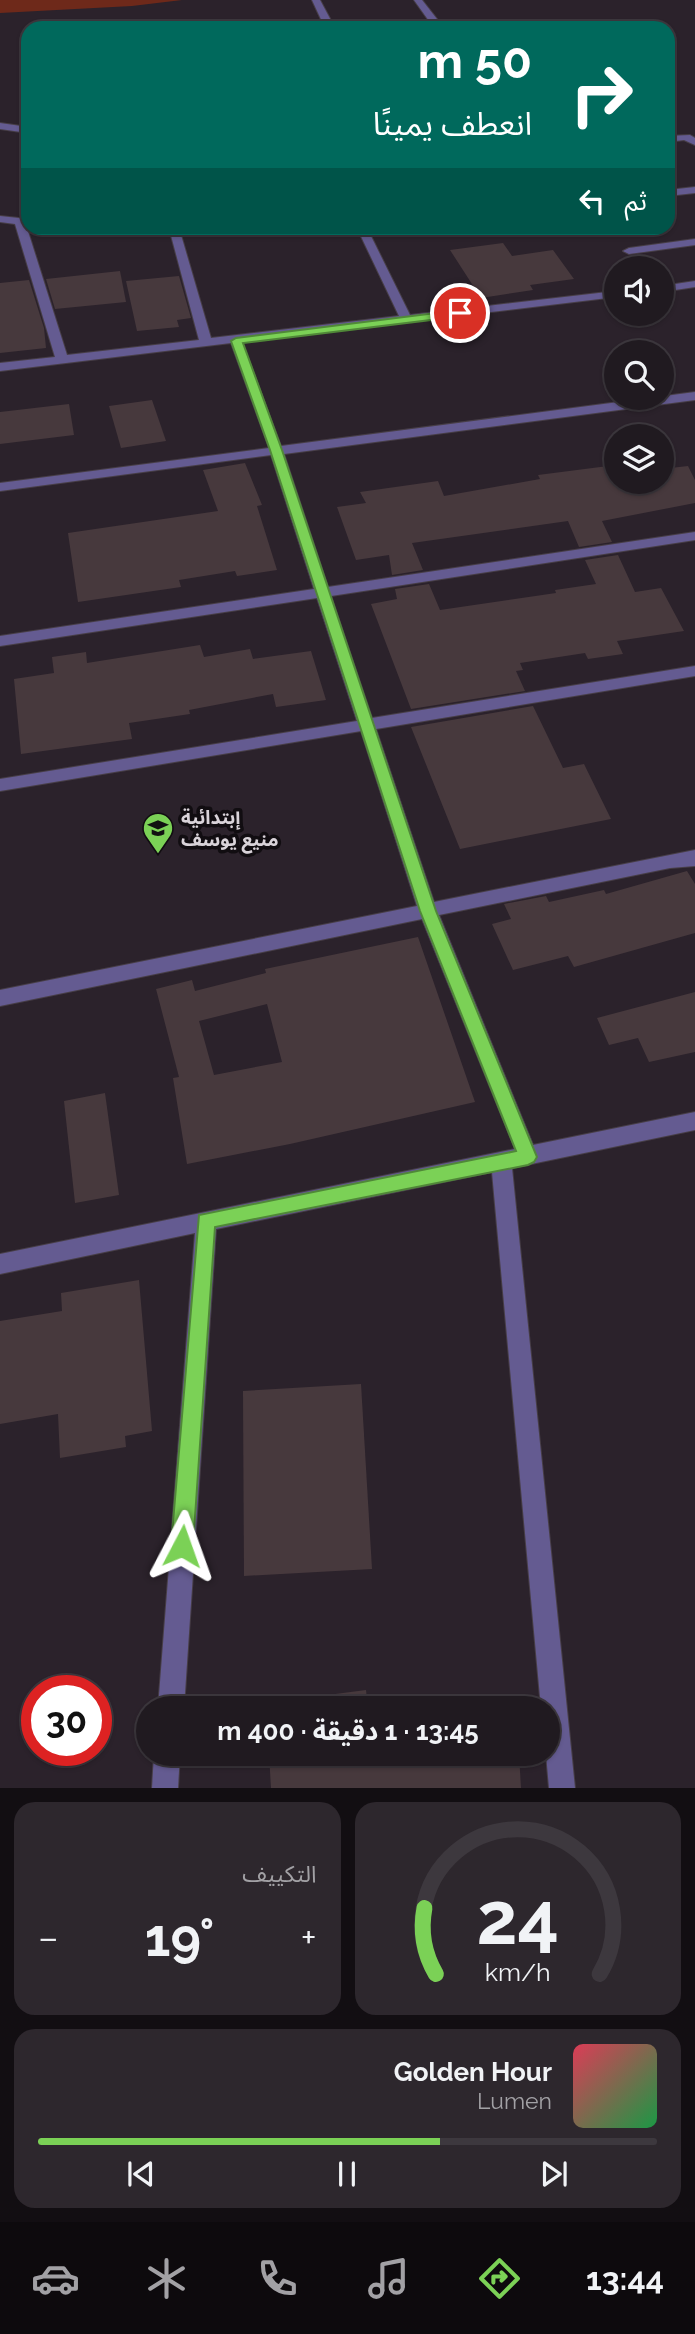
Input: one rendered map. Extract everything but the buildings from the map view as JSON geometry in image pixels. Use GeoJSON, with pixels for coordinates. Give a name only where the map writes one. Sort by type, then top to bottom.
{"type":"FeatureCollection","features":[{"type":"Feature","properties":{"kind":"street"},"geometry":{"type":"LineString","coordinates":[[316,0],[326,21]]}},
{"type":"Feature","properties":{"kind":"street"},"geometry":{"type":"LineString","coordinates":[[418,0],[434,21]]}},
{"type":"Feature","properties":{"kind":"street"},"geometry":{"type":"LineString","coordinates":[[0,126],[21,129]]}},
{"type":"Feature","properties":{"kind":"street"},"geometry":{"type":"LineString","coordinates":[[675,131],[691,139]]}},
{"type":"Feature","properties":{"kind":"street"},"geometry":{"type":"LineString","coordinates":[[675,191],[695,190]]}},
{"type":"Feature","properties":{"kind":"street"},"geometry":{"type":"LineString","coordinates":[[0,219],[21,222]]}},
{"type":"Feature","properties":{"kind":"street"},"geometry":{"type":"LineString","coordinates":[[28,235],[62,360]]}},
{"type":"Feature","properties":{"kind":"street"},"geometry":{"type":"LineString","coordinates":[[176,235],[206,342]]}},
{"type":"Feature","properties":{"kind":"street"},"geometry":{"type":"LineString","coordinates":[[365,235],[407,320]]}},
{"type":"Feature","properties":{"kind":"street"},"geometry":{"type":"LineString","coordinates":[[629,251],[695,242]]}},
{"type":"Feature","properties":{"kind":"street"},"geometry":{"type":"LineString","coordinates":[[674,287],[695,284]]}},
{"type":"Feature","properties":{"kind":"street"},"geometry":{"type":"LineString","coordinates":[[0,367],[604,295]]}},
{"type":"Feature","properties":{"kind":"street"},"geometry":{"type":"LineString","coordinates":[[236,341],[276,450],[428,911],[528,1157]]}},
{"type":"Feature","properties":{"kind":"street"},"geometry":{"type":"LineString","coordinates":[[0,487],[695,396]]}},
{"type":"Feature","properties":{"kind":"street"},"geometry":{"type":"LineString","coordinates":[[0,641],[695,536]]}},
{"type":"Feature","properties":{"kind":"street"},"geometry":{"type":"LineString","coordinates":[[0,785],[695,671]]}},
{"type":"Feature","properties":{"kind":"street"},"geometry":{"type":"LineString","coordinates":[[0,998],[428,911],[490,895],[670,861],[689,861],[695,857]]}},
{"type":"Feature","properties":{"kind":"street"},"geometry":{"type":"LineString","coordinates":[[0,1264],[695,1121]]}},
{"type":"Feature","properties":{"kind":"street"},"geometry":{"type":"LineString","coordinates":[[501,1163],[562,1788]]}},
{"type":"Feature","properties":{"kind":"street"},"geometry":{"type":"LineString","coordinates":[[171,1696],[206,1221]]}},
{"type":"Feature","properties":{"kind":"street"},"geometry":{"type":"LineString","coordinates":[[165,1788],[166,1766]]}},
{"type":"Feature","properties":{"kind":"shaded area"},"geometry":{"type":"Polygon","coordinates":[[[0,0],[182,0],[132,6],[0,13],[0,0]]]}},
{"type":"Feature","properties":{"kind":"place","name":"إبتدائية منيع يوسف"},"geometry":{"type":"Point","coordinates":[158,855]}},
{"type":"Feature","properties":{"kind":"route"},"geometry":{"type":"LineString","coordinates":[[182,1546],[206,1221],[528,1157],[428,911],[276,450],[236,341],[460,313]]}}]}
